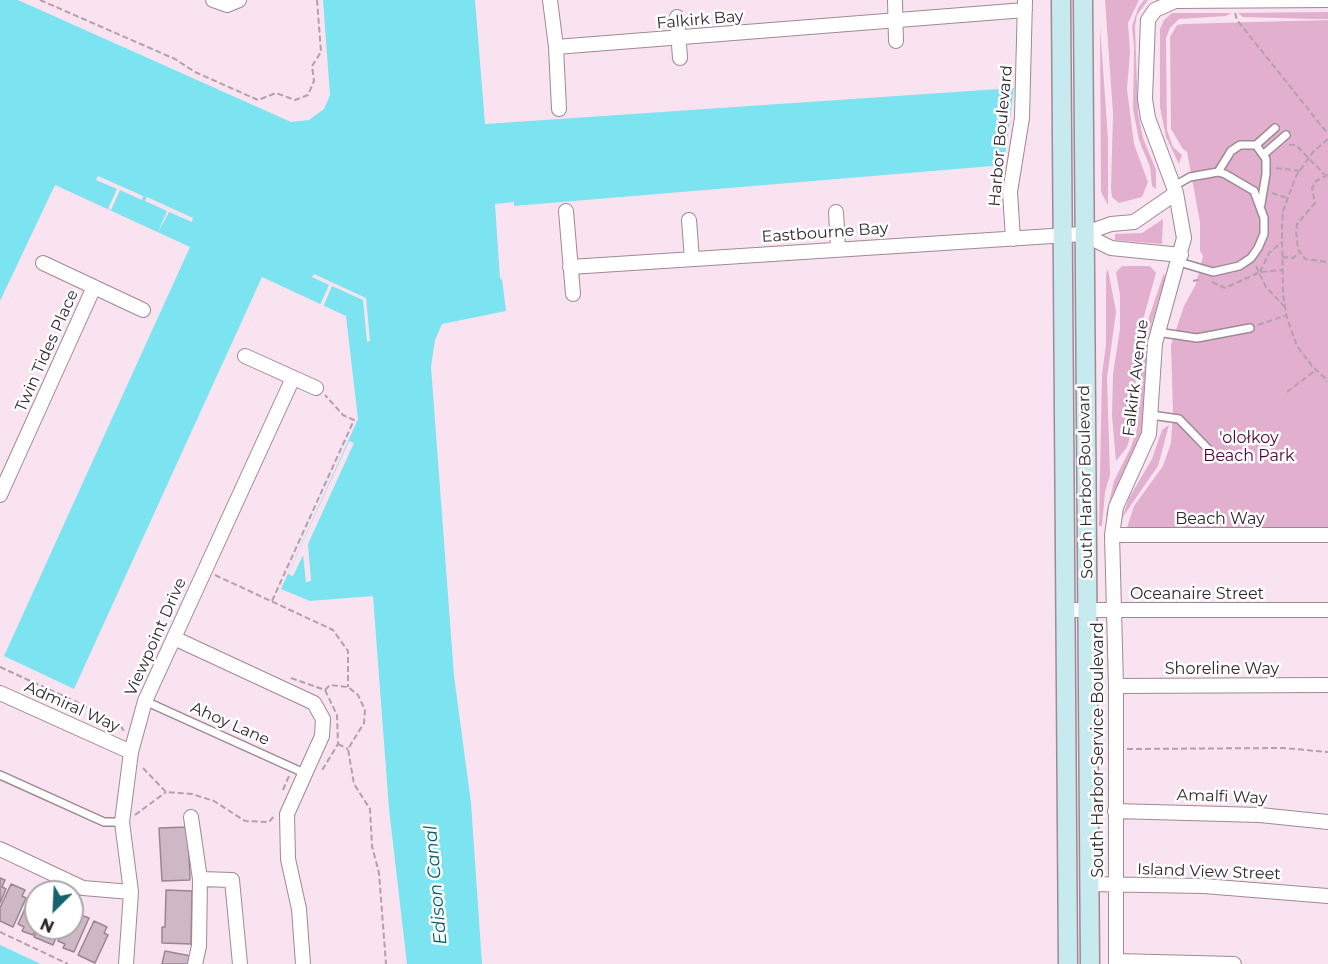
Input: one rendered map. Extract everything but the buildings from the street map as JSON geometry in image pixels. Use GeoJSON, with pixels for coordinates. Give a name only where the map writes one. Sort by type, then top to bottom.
{"type":"FeatureCollection","features":[{"type":"Feature","properties":{"kind":"main road","name":"South Harbor Boulevard"},"geometry":{"type":"LineString","coordinates":[[1061,0],[1068,964]]}},
{"type":"Feature","properties":{"kind":"main road","name":"South Harbor Boulevard"},"geometry":{"type":"LineString","coordinates":[[1083,0],[1090,964]]}},
{"type":"Feature","properties":{"kind":"street"},"geometry":{"type":"LineString","coordinates":[[213,0],[227,5],[239,0]]}},
{"type":"Feature","properties":{"kind":"street"},"geometry":{"type":"LineString","coordinates":[[550,0],[556,47],[559,109]]}},
{"type":"Feature","properties":{"kind":"street"},"geometry":{"type":"LineString","coordinates":[[895,0],[896,41]]}},
{"type":"Feature","properties":{"kind":"street","name":"Falkirk Avenue"},"geometry":{"type":"LineString","coordinates":[[1112,535],[1116,507],[1149,434],[1152,368],[1157,332],[1184,238],[1175,189],[1154,139],[1145,99],[1148,20],[1155,10],[1175,1],[1328,0]]}},
{"type":"Feature","properties":{"kind":"street","name":"Falkirk Bay"},"geometry":{"type":"LineString","coordinates":[[556,47],[895,20],[1025,5]]}},
{"type":"Feature","properties":{"kind":"street","name":"Harbor Boulevard"},"geometry":{"type":"LineString","coordinates":[[1013,239],[1010,192],[1022,118],[1025,5]]}},
{"type":"Feature","properties":{"kind":"street"},"geometry":{"type":"LineString","coordinates":[[677,17],[680,58]]}},
{"type":"Feature","properties":{"kind":"street","name":"Eastbourne Bay"},"geometry":{"type":"LineString","coordinates":[[570,267],[1083,234],[1111,224],[1134,222],[1175,189]]}},
{"type":"Feature","properties":{"kind":"street"},"geometry":{"type":"LineString","coordinates":[[566,211],[573,294]]}},
{"type":"Feature","properties":{"kind":"street"},"geometry":{"type":"LineString","coordinates":[[836,212],[838,248]]}},
{"type":"Feature","properties":{"kind":"street"},"geometry":{"type":"LineString","coordinates":[[689,220],[692,259]]}},
{"type":"Feature","properties":{"kind":"street","name":"Eastbourne Bay"},"geometry":{"type":"LineString","coordinates":[[1083,234],[1111,248],[1180,258]]}},
{"type":"Feature","properties":{"kind":"street","name":"Twin Tides Place"},"geometry":{"type":"LineString","coordinates":[[43,263],[143,310]]}},
{"type":"Feature","properties":{"kind":"street","name":"Twin Tides Place"},"geometry":{"type":"LineString","coordinates":[[0,495],[94,287]]}},
{"type":"Feature","properties":{"kind":"street"},"geometry":{"type":"LineString","coordinates":[[245,356],[316,388]]}},
{"type":"Feature","properties":{"kind":"street","name":"Viewpoint Drive"},"geometry":{"type":"LineString","coordinates":[[126,964],[131,892],[122,822],[131,752],[145,701],[293,378]]}},
{"type":"Feature","properties":{"kind":"street","name":"Beach Way"},"geometry":{"type":"LineString","coordinates":[[1112,535],[1328,535]]}},
{"type":"Feature","properties":{"kind":"street","name":"South Harbor Service Boulevard"},"geometry":{"type":"LineString","coordinates":[[1112,535],[1116,686],[1116,963]]}},
{"type":"Feature","properties":{"kind":"street","name":"Oceanaire Street"},"geometry":{"type":"LineString","coordinates":[[1066,610],[1328,610]]}},
{"type":"Feature","properties":{"kind":"street"},"geometry":{"type":"LineString","coordinates":[[174,638],[286,688],[314,703],[323,719],[322,736],[302,776],[287,814],[288,859],[300,909],[303,964]]}},
{"type":"Feature","properties":{"kind":"street","name":"Shoreline Way"},"geometry":{"type":"LineString","coordinates":[[1116,686],[1328,685]]}},
{"type":"Feature","properties":{"kind":"street","name":"Admiral Way"},"geometry":{"type":"LineString","coordinates":[[0,693],[131,752]]}},
{"type":"Feature","properties":{"kind":"street","name":"Amalfi Way"},"geometry":{"type":"LineString","coordinates":[[1115,811],[1260,815],[1328,822]]}},
{"type":"Feature","properties":{"kind":"street"},"geometry":{"type":"LineString","coordinates":[[191,817],[200,879],[199,946],[195,964]]}},
{"type":"Feature","properties":{"kind":"street"},"geometry":{"type":"LineString","coordinates":[[0,849],[83,888],[131,892]]}},
{"type":"Feature","properties":{"kind":"street"},"geometry":{"type":"LineString","coordinates":[[200,879],[232,880],[240,964]]}},
{"type":"Feature","properties":{"kind":"street","name":"Island View Street"},"geometry":{"type":"LineString","coordinates":[[1089,884],[1263,889],[1328,896]]}},
{"type":"Feature","properties":{"kind":"street"},"geometry":{"type":"LineString","coordinates":[[1116,963],[1234,964]]}},
{"type":"Feature","properties":{"kind":"lane"},"geometry":{"type":"LineString","coordinates":[[1218,172],[1231,152],[1240,146],[1256,145],[1275,128]]}},
{"type":"Feature","properties":{"kind":"lane"},"geometry":{"type":"LineString","coordinates":[[1264,154],[1286,135]]}},
{"type":"Feature","properties":{"kind":"lane"},"geometry":{"type":"LineString","coordinates":[[1256,145],[1264,154],[1266,168],[1261,204]]}},
{"type":"Feature","properties":{"kind":"lane"},"geometry":{"type":"LineString","coordinates":[[1175,189],[1190,177],[1218,172],[1239,180],[1254,191],[1261,204],[1264,219],[1264,234],[1251,258],[1229,270],[1213,272],[1180,258]]}},
{"type":"Feature","properties":{"kind":"lane"},"geometry":{"type":"LineString","coordinates":[[1157,332],[1197,338],[1250,328]]}},
{"type":"Feature","properties":{"kind":"lane"},"geometry":{"type":"LineString","coordinates":[[1151,415],[1179,419],[1211,452]]}},
{"type":"Feature","properties":{"kind":"lane","name":"Ahoy Lane"},"geometry":{"type":"LineString","coordinates":[[145,701],[302,776]]}},
{"type":"Feature","properties":{"kind":"lane"},"geometry":{"type":"LineString","coordinates":[[0,775],[104,822],[122,822]]}},
{"type":"Feature","properties":{"kind":"path"},"geometry":{"type":"LineString","coordinates":[[40,0],[174,59],[258,100],[276,93],[295,100],[308,94],[314,81],[312,66],[321,51],[317,0]]}},
{"type":"Feature","properties":{"kind":"path"},"geometry":{"type":"LineString","coordinates":[[1237,20],[1328,134]]}},
{"type":"Feature","properties":{"kind":"path"},"geometry":{"type":"LineString","coordinates":[[1328,139],[1300,171],[1283,211],[1282,242],[1285,307],[1297,346],[1328,381]]}},
{"type":"Feature","properties":{"kind":"path"},"geometry":{"type":"LineString","coordinates":[[1288,145],[1296,145],[1327,175],[1316,181],[1312,188],[1315,203],[1298,224],[1296,231],[1299,253],[1305,259],[1328,262]]}},
{"type":"Feature","properties":{"kind":"path"},"geometry":{"type":"LineString","coordinates":[[1266,168],[1300,171]]}},
{"type":"Feature","properties":{"kind":"path"},"geometry":{"type":"LineString","coordinates":[[1260,272],[1269,253],[1282,242]]}},
{"type":"Feature","properties":{"kind":"path"},"geometry":{"type":"LineString","coordinates":[[1282,257],[1293,258],[1299,253]]}},
{"type":"Feature","properties":{"kind":"path"},"geometry":{"type":"LineString","coordinates":[[1251,258],[1266,287],[1285,307]]}},
{"type":"Feature","properties":{"kind":"path"},"geometry":{"type":"LineString","coordinates":[[1193,281],[1207,278],[1225,288],[1260,272],[1283,270]]}},
{"type":"Feature","properties":{"kind":"path"},"geometry":{"type":"LineString","coordinates":[[1250,328],[1287,315]]}},
{"type":"Feature","properties":{"kind":"path"},"geometry":{"type":"LineString","coordinates":[[1287,392],[1316,370]]}},
{"type":"Feature","properties":{"kind":"path"},"geometry":{"type":"LineString","coordinates":[[272,601],[354,420],[343,415],[316,388]]}},
{"type":"Feature","properties":{"kind":"path"},"geometry":{"type":"LineString","coordinates":[[204,570],[322,623],[341,639],[350,664],[348,687]]}},
{"type":"Feature","properties":{"kind":"path"},"geometry":{"type":"LineString","coordinates":[[0,667],[83,705],[108,723],[120,725],[131,752],[166,792]]}},
{"type":"Feature","properties":{"kind":"path"},"geometry":{"type":"LineString","coordinates":[[281,796],[289,776],[302,776],[312,783],[338,744],[337,715],[325,690],[291,677],[286,688]]}},
{"type":"Feature","properties":{"kind":"path"},"geometry":{"type":"LineString","coordinates":[[325,690],[330,685],[348,687],[358,695],[365,710],[364,723],[348,749],[354,784],[370,809],[372,846],[379,873],[386,964]]}},
{"type":"Feature","properties":{"kind":"path"},"geometry":{"type":"LineString","coordinates":[[338,744],[348,749]]}},
{"type":"Feature","properties":{"kind":"path"},"geometry":{"type":"LineString","coordinates":[[1115,749],[1283,748],[1328,752]]}},
{"type":"Feature","properties":{"kind":"path"},"geometry":{"type":"LineString","coordinates":[[122,822],[166,792],[192,795],[214,801],[245,821],[269,822],[276,814]]}},
{"type":"Feature","properties":{"kind":"path"},"geometry":{"type":"LineString","coordinates":[[0,932],[68,964]]}},
{"type":"Feature","properties":{"kind":"green space"},"geometry":{"type":"Polygon","coordinates":[[[1105,0],[1139,0],[1128,23],[1130,52],[1127,89],[1134,144],[1148,182],[1142,197],[1119,203],[1112,197],[1111,188],[1113,114],[1105,0]]]}},
{"type":"Feature","properties":{"kind":"green space"},"geometry":{"type":"Polygon","coordinates":[[[1144,0],[1148,0],[1137,15],[1135,26],[1138,113],[1143,138],[1156,170],[1156,189],[1152,186],[1150,167],[1139,140],[1133,109],[1132,26],[1138,8],[1144,0]]]}},
{"type":"Feature","properties":{"kind":"green space"},"geometry":{"type":"Polygon","coordinates":[[[1328,12],[1328,19],[1243,17],[1238,13],[1328,12]]]}},
{"type":"Feature","properties":{"kind":"green space"},"geometry":{"type":"Polygon","coordinates":[[[1172,13],[1231,13],[1226,16],[1179,19],[1170,28],[1166,38],[1167,130],[1173,147],[1182,155],[1179,164],[1166,137],[1160,107],[1160,29],[1164,20],[1172,13]]]}},
{"type":"Feature","properties":{"kind":"green space","name":"'olołkoy Beach Park"},"geometry":{"type":"Polygon","coordinates":[[[1328,20],[1328,527],[1128,529],[1134,506],[1163,466],[1171,443],[1173,411],[1171,345],[1184,306],[1196,284],[1203,256],[1200,251],[1200,222],[1187,152],[1171,129],[1170,37],[1177,25],[1183,24],[1328,20]]]}},
{"type":"Feature","properties":{"kind":"green space"},"geometry":{"type":"Polygon","coordinates":[[[1100,26],[1108,139],[1108,205],[1101,192],[1100,26]]]}},
{"type":"Feature","properties":{"kind":"green space"},"geometry":{"type":"Polygon","coordinates":[[[1163,219],[1162,244],[1115,240],[1115,234],[1142,233],[1163,219]]]}},
{"type":"Feature","properties":{"kind":"green space"},"geometry":{"type":"Polygon","coordinates":[[[1122,266],[1150,266],[1156,273],[1139,334],[1132,431],[1127,447],[1116,461],[1112,416],[1113,374],[1120,329],[1120,295],[1116,272],[1122,266]]]}},
{"type":"Feature","properties":{"kind":"green space"},"geometry":{"type":"Polygon","coordinates":[[[1108,269],[1116,312],[1107,378],[1110,475],[1105,492],[1102,526],[1099,526],[1102,375],[1106,344],[1106,274],[1108,269]]]}},
{"type":"Feature","properties":{"kind":"green space"},"geometry":{"type":"Polygon","coordinates":[[[1164,273],[1165,279],[1147,339],[1143,426],[1139,442],[1111,501],[1108,518],[1106,516],[1114,481],[1137,429],[1144,332],[1164,273]]]}},
{"type":"Feature","properties":{"kind":"green space"},"geometry":{"type":"Polygon","coordinates":[[[1169,425],[1158,466],[1122,518],[1129,498],[1152,459],[1162,430],[1169,425]]]}},
{"type":"Feature","properties":{"kind":"water","name":"Edison Canal"},"geometry":{"type":"Polygon","coordinates":[[[0,0],[18,0],[291,122],[309,120],[324,109],[330,95],[323,0],[475,0],[485,124],[1014,88],[1004,165],[514,206],[514,202],[495,204],[500,279],[502,279],[506,311],[442,324],[435,340],[431,367],[454,676],[471,803],[482,964],[407,964],[389,809],[373,596],[310,601],[281,589],[358,419],[346,316],[262,277],[74,689],[4,656],[190,247],[55,185],[0,301],[0,0]]]}},
{"type":"Feature","properties":{"kind":"water"},"geometry":{"type":"Polygon","coordinates":[[[0,945],[41,964],[0,964],[0,945]]]}},
{"type":"Feature","properties":{"kind":"pier"},"geometry":{"type":"Polygon","coordinates":[[[98,176],[143,196],[142,200],[120,190],[111,210],[108,209],[117,189],[96,180],[98,176]]]}},
{"type":"Feature","properties":{"kind":"pier"},"geometry":{"type":"Polygon","coordinates":[[[147,197],[193,218],[192,222],[169,212],[158,232],[167,211],[145,201],[147,197]]]}},
{"type":"Feature","properties":{"kind":"pier"},"geometry":{"type":"Polygon","coordinates":[[[314,274],[366,298],[370,341],[367,342],[363,300],[332,286],[323,307],[320,305],[329,285],[312,277],[314,274]]]}},
{"type":"Feature","properties":{"kind":"pier"},"geometry":{"type":"Polygon","coordinates":[[[349,441],[354,443],[308,544],[311,581],[306,582],[303,555],[293,576],[288,574],[349,441]]]}}]}
